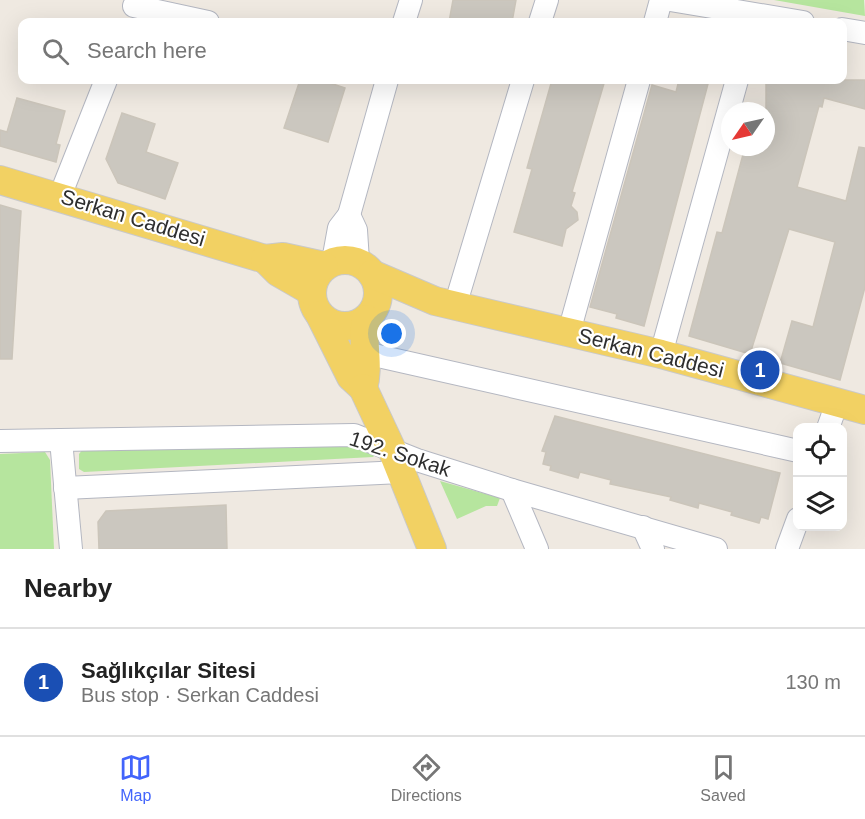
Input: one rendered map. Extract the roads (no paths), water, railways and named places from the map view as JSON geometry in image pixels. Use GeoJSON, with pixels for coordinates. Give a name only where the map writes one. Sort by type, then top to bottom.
{"type":"FeatureCollection","features":[{"type":"Feature","properties":{"kind":"main road","name":"Serkan Caddesi"},"geometry":{"type":"LineString","coordinates":[[0,180],[60,196],[265,259],[283,257],[336,278],[661,354],[851,409]]}},
{"type":"Feature","properties":{"kind":"main road","name":"Serkan Caddesi"},"geometry":{"type":"LineString","coordinates":[[336,278],[338,326],[357,324],[369,316],[445,303]]}},
{"type":"Feature","properties":{"kind":"main road"},"geometry":{"type":"LineString","coordinates":[[363,388],[367,373],[365,353],[369,316],[378,293],[336,278],[351,377],[363,388],[397,462],[432,549]]}},
{"type":"Feature","properties":{"kind":"street"},"geometry":{"type":"LineString","coordinates":[[405,18],[411,0]]}},
{"type":"Feature","properties":{"kind":"street"},"geometry":{"type":"LineString","coordinates":[[541,18],[547,0]]}},
{"type":"Feature","properties":{"kind":"street"},"geometry":{"type":"LineString","coordinates":[[656,18],[661,0]]}},
{"type":"Feature","properties":{"kind":"street"},"geometry":{"type":"LineString","coordinates":[[670,0],[754,18]]}},
{"type":"Feature","properties":{"kind":"street"},"geometry":{"type":"LineString","coordinates":[[133,9],[185,18]]}},
{"type":"Feature","properties":{"kind":"street"},"geometry":{"type":"LineString","coordinates":[[847,30],[865,33]]}},
{"type":"Feature","properties":{"kind":"street"},"geometry":{"type":"LineString","coordinates":[[60,196],[104,84]]}},
{"type":"Feature","properties":{"kind":"street"},"geometry":{"type":"LineString","coordinates":[[336,278],[356,230],[349,215],[386,84]]}},
{"type":"Feature","properties":{"kind":"street"},"geometry":{"type":"LineString","coordinates":[[445,303],[522,84]]}},
{"type":"Feature","properties":{"kind":"street"},"geometry":{"type":"LineString","coordinates":[[569,332],[638,84]]}},
{"type":"Feature","properties":{"kind":"street"},"geometry":{"type":"LineString","coordinates":[[661,354],[736,84]]}},
{"type":"Feature","properties":{"kind":"street"},"geometry":{"type":"LineString","coordinates":[[365,353],[793,450]]}},
{"type":"Feature","properties":{"kind":"street","name":"192. Sokak"},"geometry":{"type":"LineString","coordinates":[[0,441],[354,435],[397,462]]}},
{"type":"Feature","properties":{"kind":"street"},"geometry":{"type":"LineString","coordinates":[[61,440],[71,549]]}},
{"type":"Feature","properties":{"kind":"street","name":"192. Sokak"},"geometry":{"type":"LineString","coordinates":[[65,488],[397,462],[512,490],[716,549]]}},
{"type":"Feature","properties":{"kind":"street"},"geometry":{"type":"LineString","coordinates":[[512,490],[537,549]]}},
{"type":"Feature","properties":{"kind":"street"},"geometry":{"type":"LineString","coordinates":[[643,527],[653,549]]}},
{"type":"Feature","properties":{"kind":"street"},"geometry":{"type":"LineString","coordinates":[[787,549],[794,531]]}},
{"type":"Feature","properties":{"kind":"place","name":"Sağlıkçılar Sitesi"},"geometry":{"type":"Point","coordinates":[760,370]}}]}
